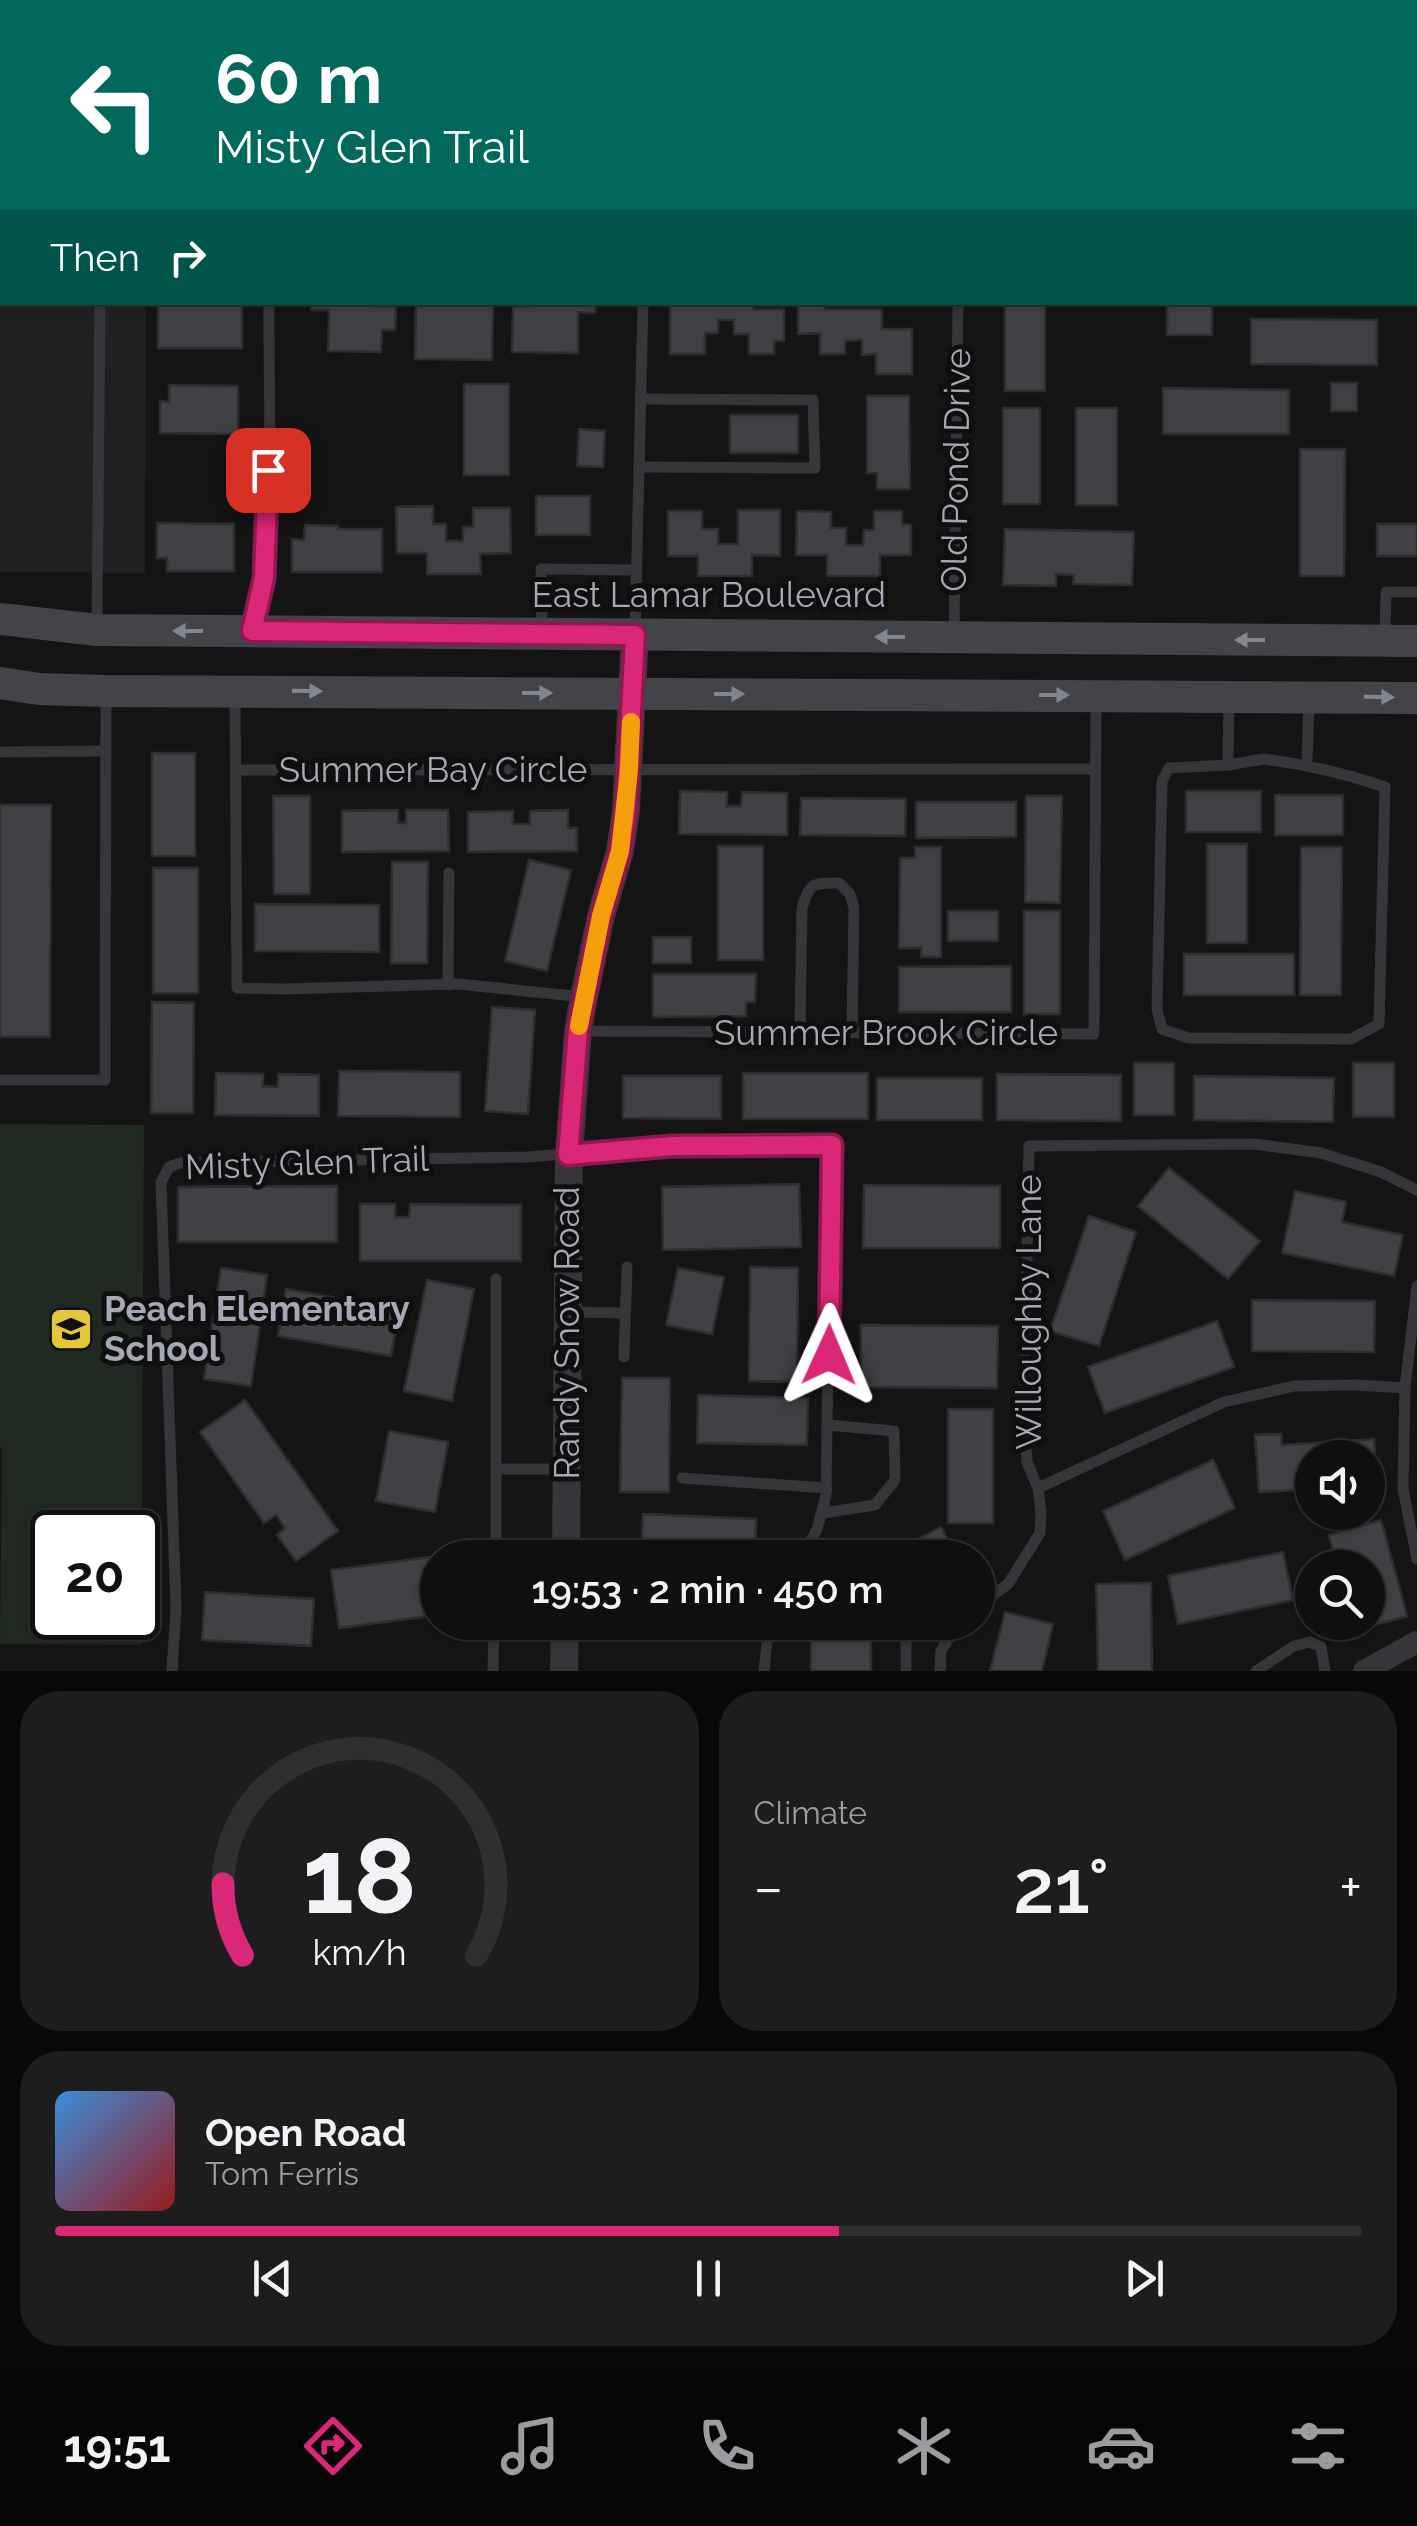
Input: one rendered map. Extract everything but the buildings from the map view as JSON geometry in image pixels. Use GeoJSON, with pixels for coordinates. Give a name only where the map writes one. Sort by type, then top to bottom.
{"type":"FeatureCollection","features":[{"type":"Feature","properties":{"kind":"main road","name":"East Lamar Boulevard"},"geometry":{"type":"LineString","coordinates":[[0,619],[97,630],[1401,641]]}},
{"type":"Feature","properties":{"kind":"main road"},"geometry":{"type":"LineString","coordinates":[[0,683],[106,691],[1417,698]]}},
{"type":"Feature","properties":{"kind":"street","name":"Randy Snow Road"},"geometry":{"type":"LineString","coordinates":[[566,1540],[568,1155],[578,1030],[601,916],[620,851],[629,770],[635,635]]}},
{"type":"Feature","properties":{"kind":"street"},"geometry":{"type":"LineString","coordinates":[[564,1671],[565,1640]]}},
{"type":"Feature","properties":{"kind":"street"},"geometry":{"type":"LineString","coordinates":[[1364,1671],[1396,1664],[1417,1642]]}},
{"type":"Feature","properties":{"kind":"lane"},"geometry":{"type":"LineString","coordinates":[[97,630],[100,305]]}},
{"type":"Feature","properties":{"kind":"lane"},"geometry":{"type":"LineString","coordinates":[[252,631],[264,578],[269,305]]}},
{"type":"Feature","properties":{"kind":"lane"},"geometry":{"type":"LineString","coordinates":[[635,635],[643,305]]}},
{"type":"Feature","properties":{"kind":"lane","name":"Old Pond Drive"},"geometry":{"type":"LineString","coordinates":[[954,638],[958,305]]}},
{"type":"Feature","properties":{"kind":"lane"},"geometry":{"type":"LineString","coordinates":[[639,468],[816,468],[812,400],[641,399]]}},
{"type":"Feature","properties":{"kind":"lane"},"geometry":{"type":"LineString","coordinates":[[542,634],[541,570],[636,570]]}},
{"type":"Feature","properties":{"kind":"lane"},"geometry":{"type":"LineString","coordinates":[[1401,641],[1386,592],[1417,592]]}},
{"type":"Feature","properties":{"kind":"lane","name":"Summer Bay Circle"},"geometry":{"type":"LineString","coordinates":[[235,690],[237,988],[448,985],[584,997]]}},
{"type":"Feature","properties":{"kind":"lane"},"geometry":{"type":"LineString","coordinates":[[0,1080],[105,1080],[106,691]]}},
{"type":"Feature","properties":{"kind":"lane","name":"Summer Brook Circle"},"geometry":{"type":"LineString","coordinates":[[578,1030],[1094,1034],[1096,695]]}},
{"type":"Feature","properties":{"kind":"lane"},"geometry":{"type":"LineString","coordinates":[[1228,765],[1230,696]]}},
{"type":"Feature","properties":{"kind":"lane"},"geometry":{"type":"LineString","coordinates":[[1307,764],[1310,696]]}},
{"type":"Feature","properties":{"kind":"lane"},"geometry":{"type":"LineString","coordinates":[[0,752],[106,751]]}},
{"type":"Feature","properties":{"kind":"lane"},"geometry":{"type":"LineString","coordinates":[[1263,759],[1307,764],[1384,787],[1379,1024],[1351,1039],[1188,1038],[1162,1029],[1157,1009],[1162,781],[1169,768],[1263,759]]}},
{"type":"Feature","properties":{"kind":"lane","name":"Summer Bay Circle"},"geometry":{"type":"LineString","coordinates":[[236,770],[1095,769]]}},
{"type":"Feature","properties":{"kind":"lane"},"geometry":{"type":"LineString","coordinates":[[448,985],[449,874]]}},
{"type":"Feature","properties":{"kind":"lane"},"geometry":{"type":"LineString","coordinates":[[800,1032],[802,908],[808,890],[817,883],[839,883],[850,894],[854,908],[852,1032]]}},
{"type":"Feature","properties":{"kind":"lane","name":"Willoughby Lane"},"geometry":{"type":"LineString","coordinates":[[995,1594],[1008,1584],[1040,1534],[1038,1488],[1027,1462],[1024,1415],[1029,1146],[1254,1144],[1321,1153],[1381,1172],[1417,1190]]}},
{"type":"Feature","properties":{"kind":"lane","name":"Misty Glen Trail"},"geometry":{"type":"LineString","coordinates":[[172,1671],[176,1608],[161,1182],[169,1167],[568,1155],[672,1146],[832,1145],[828,1425]]}},
{"type":"Feature","properties":{"kind":"lane"},"geometry":{"type":"LineString","coordinates":[[624,1357],[627,1266]]}},
{"type":"Feature","properties":{"kind":"lane"},"geometry":{"type":"LineString","coordinates":[[496,1279],[496,1540]]}},
{"type":"Feature","properties":{"kind":"lane"},"geometry":{"type":"LineString","coordinates":[[1417,1286],[1405,1388],[1403,1489],[1417,1559]]}},
{"type":"Feature","properties":{"kind":"lane"},"geometry":{"type":"LineString","coordinates":[[568,1312],[625,1313]]}},
{"type":"Feature","properties":{"kind":"lane"},"geometry":{"type":"LineString","coordinates":[[1038,1488],[1224,1402],[1294,1386],[1405,1388]]}},
{"type":"Feature","properties":{"kind":"lane"},"geometry":{"type":"LineString","coordinates":[[811,1540],[824,1512],[828,1425],[894,1430],[895,1480],[875,1504],[824,1512]]}},
{"type":"Feature","properties":{"kind":"lane"},"geometry":{"type":"LineString","coordinates":[[496,1469],[566,1469]]}},
{"type":"Feature","properties":{"kind":"lane"},"geometry":{"type":"LineString","coordinates":[[682,1478],[827,1488]]}},
{"type":"Feature","properties":{"kind":"lane"},"geometry":{"type":"LineString","coordinates":[[493,1671],[494,1640]]}},
{"type":"Feature","properties":{"kind":"lane"},"geometry":{"type":"LineString","coordinates":[[764,1671],[767,1640]]}},
{"type":"Feature","properties":{"kind":"lane"},"geometry":{"type":"LineString","coordinates":[[906,1640],[906,1671]]}},
{"type":"Feature","properties":{"kind":"lane"},"geometry":{"type":"LineString","coordinates":[[940,1671],[941,1652],[948,1640]]}},
{"type":"Feature","properties":{"kind":"lane"},"geometry":{"type":"LineString","coordinates":[[1256,1671],[1294,1646],[1310,1642],[1321,1647],[1325,1671]]}},
{"type":"Feature","properties":{"kind":"shaded area"},"geometry":{"type":"Polygon","coordinates":[[[0,305],[146,305],[145,573],[0,572],[0,305]]]}},
{"type":"Feature","properties":{"kind":"shaded area","name":"Peach Elementary School"},"geometry":{"type":"Polygon","coordinates":[[[0,1124],[144,1125],[142,1510],[30,1510],[30,1640],[141,1640],[141,1645],[0,1644],[0,1124]]]}},
{"type":"Feature","properties":{"kind":"slow traffic"},"geometry":{"type":"LineString","coordinates":[[579,1026],[601,916],[620,851],[631,722]]}},
{"type":"Feature","properties":{"kind":"place","name":"Peach Elementary School"},"geometry":{"type":"Point","coordinates":[71,1329]}},
{"type":"Feature","properties":{"kind":"route"},"geometry":{"type":"LineString","coordinates":[[268,470],[264,578],[252,631],[635,635],[626,810],[578,1030],[568,1155],[672,1146],[832,1145],[829,1355]]}}]}
